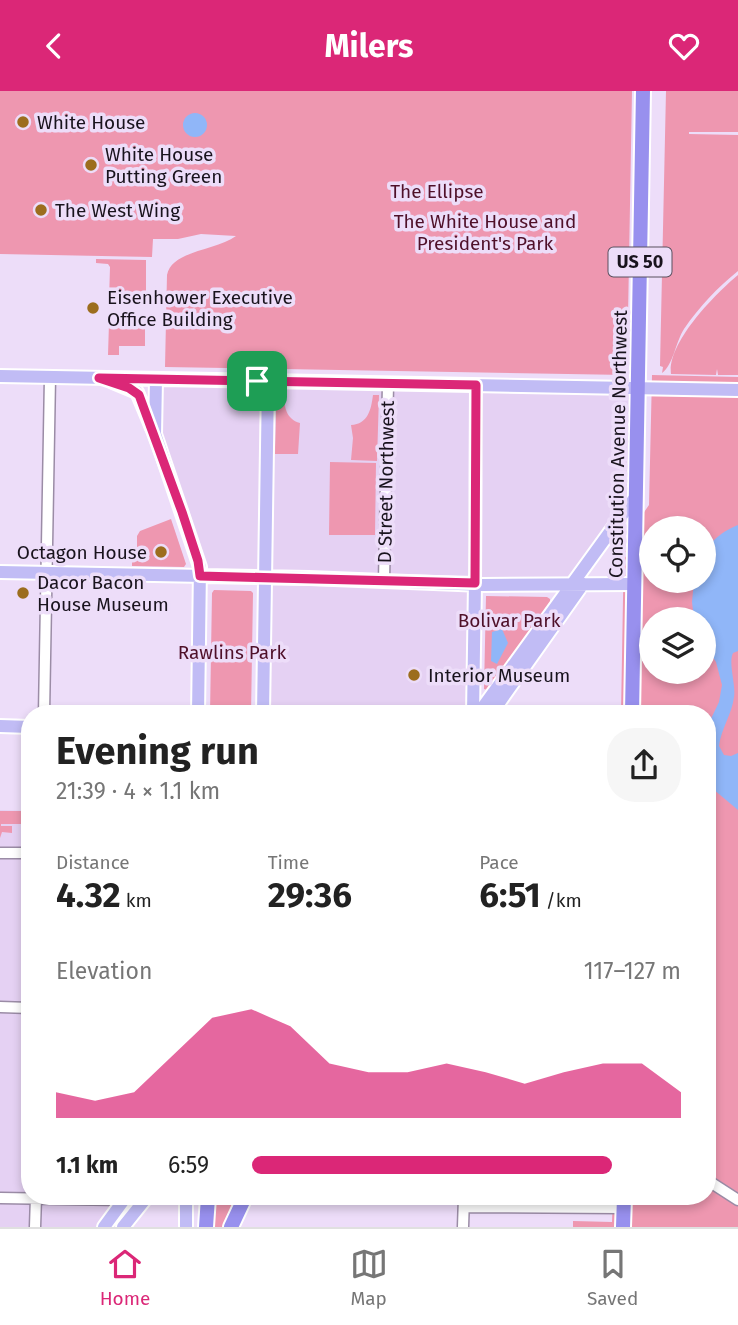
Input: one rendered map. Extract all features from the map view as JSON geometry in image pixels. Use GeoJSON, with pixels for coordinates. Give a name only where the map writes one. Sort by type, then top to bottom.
{"type":"FeatureCollection","features":[{"type":"Feature","properties":{"kind":"highway","name":"Constitution Avenue Northwest"},"geometry":{"type":"LineString","coordinates":[[632,705],[643,91]]}},
{"type":"Feature","properties":{"kind":"highway"},"geometry":{"type":"LineString","coordinates":[[197,1227],[198,1205]]}},
{"type":"Feature","properties":{"kind":"highway"},"geometry":{"type":"LineString","coordinates":[[206,1227],[207,1205]]}},
{"type":"Feature","properties":{"kind":"highway"},"geometry":{"type":"LineString","coordinates":[[231,1227],[241,1205]]}},
{"type":"Feature","properties":{"kind":"highway"},"geometry":{"type":"LineString","coordinates":[[623,1227],[624,1205]]}},
{"type":"Feature","properties":{"kind":"main road"},"geometry":{"type":"LineString","coordinates":[[0,376],[738,390]]}},
{"type":"Feature","properties":{"kind":"main road"},"geometry":{"type":"LineString","coordinates":[[99,378],[137,392],[155,434],[198,561],[198,705]]}},
{"type":"Feature","properties":{"kind":"main road"},"geometry":{"type":"LineString","coordinates":[[155,434],[156,379]]}},
{"type":"Feature","properties":{"kind":"main road"},"geometry":{"type":"LineString","coordinates":[[263,705],[268,381]]}},
{"type":"Feature","properties":{"kind":"main road"},"geometry":{"type":"LineString","coordinates":[[497,705],[636,496]]}},
{"type":"Feature","properties":{"kind":"main road"},"geometry":{"type":"LineString","coordinates":[[0,572],[634,584]]}},
{"type":"Feature","properties":{"kind":"main road"},"geometry":{"type":"LineString","coordinates":[[475,583],[476,705]]}},
{"type":"Feature","properties":{"kind":"main road"},"geometry":{"type":"LineString","coordinates":[[483,705],[577,584]]}},
{"type":"Feature","properties":{"kind":"main road"},"geometry":{"type":"LineString","coordinates":[[0,726],[21,727]]}},
{"type":"Feature","properties":{"kind":"main road"},"geometry":{"type":"LineString","coordinates":[[104,1227],[121,1205]]}},
{"type":"Feature","properties":{"kind":"main road"},"geometry":{"type":"LineString","coordinates":[[110,1227],[123,1205]]}},
{"type":"Feature","properties":{"kind":"main road"},"geometry":{"type":"LineString","coordinates":[[124,1227],[141,1205]]}},
{"type":"Feature","properties":{"kind":"main road"},"geometry":{"type":"LineString","coordinates":[[130,1227],[142,1205]]}},
{"type":"Feature","properties":{"kind":"main road"},"geometry":{"type":"LineString","coordinates":[[186,1205],[186,1227]]}},
{"type":"Feature","properties":{"kind":"street"},"geometry":{"type":"LineString","coordinates":[[44,705],[50,377]]}},
{"type":"Feature","properties":{"kind":"street","name":"D Street Northwest"},"geometry":{"type":"LineString","coordinates":[[384,581],[388,384]]}},
{"type":"Feature","properties":{"kind":"street"},"geometry":{"type":"LineString","coordinates":[[475,583],[476,385]]}},
{"type":"Feature","properties":{"kind":"street"},"geometry":{"type":"LineString","coordinates":[[0,853],[21,853]]}},
{"type":"Feature","properties":{"kind":"street"},"geometry":{"type":"LineString","coordinates":[[0,1007],[21,1008]]}},
{"type":"Feature","properties":{"kind":"street"},"geometry":{"type":"LineString","coordinates":[[716,1186],[738,1200]]}},
{"type":"Feature","properties":{"kind":"street"},"geometry":{"type":"LineString","coordinates":[[0,1198],[21,1198]]}},
{"type":"Feature","properties":{"kind":"street"},"geometry":{"type":"LineString","coordinates":[[35,1227],[36,1205]]}},
{"type":"Feature","properties":{"kind":"street"},"geometry":{"type":"LineString","coordinates":[[463,1227],[464,1205]]}},
{"type":"Feature","properties":{"kind":"shaded area"},"geometry":{"type":"Polygon","coordinates":[[[156,379],[638,388],[636,496],[572,584],[475,584],[473,705],[263,705],[266,578],[200,576],[154,426],[156,379]]]}},
{"type":"Feature","properties":{"kind":"shaded area"},"geometry":{"type":"Polygon","coordinates":[[[0,810],[21,811],[21,1205],[114,1205],[101,1227],[0,1227],[0,810]]]}},
{"type":"Feature","properties":{"kind":"green space","name":"The White House and President's Park"},"geometry":{"type":"Polygon","coordinates":[[[0,91],[632,91],[627,375],[165,367],[167,275],[171,267],[177,260],[236,236],[201,234],[178,239],[153,239],[152,257],[0,254],[0,91]]]}},
{"type":"Feature","properties":{"kind":"green space"},"geometry":{"type":"Polygon","coordinates":[[[666,91],[738,91],[738,132],[689,134],[738,135],[738,271],[709,298],[690,321],[681,334],[669,365],[662,373],[663,367],[660,366],[666,91]]]}},
{"type":"Feature","properties":{"kind":"green space"},"geometry":{"type":"Polygon","coordinates":[[[96,259],[146,260],[146,301],[109,301],[110,267],[108,264],[96,263],[96,259]]]}},
{"type":"Feature","properties":{"kind":"green space"},"geometry":{"type":"Polygon","coordinates":[[[738,275],[738,375],[718,375],[717,369],[716,375],[671,374],[672,362],[684,334],[717,294],[738,275]]]}},
{"type":"Feature","properties":{"kind":"green space"},"geometry":{"type":"Polygon","coordinates":[[[109,323],[145,323],[145,346],[119,346],[119,355],[108,355],[109,323]]]}},
{"type":"Feature","properties":{"kind":"green space"},"geometry":{"type":"Polygon","coordinates":[[[652,375],[738,377],[738,1227],[573,1227],[573,1221],[612,1222],[613,1205],[716,1205],[716,705],[621,705],[624,541],[639,519],[639,593],[716,593],[716,516],[641,516],[649,505],[652,375]]]}},
{"type":"Feature","properties":{"kind":"green space"},"geometry":{"type":"Polygon","coordinates":[[[281,393],[284,393],[285,408],[289,415],[300,423],[298,454],[275,454],[276,406],[281,393]]]}},
{"type":"Feature","properties":{"kind":"green space"},"geometry":{"type":"Polygon","coordinates":[[[373,395],[379,395],[377,461],[351,460],[351,425],[365,419],[370,411],[373,395]]]}},
{"type":"Feature","properties":{"kind":"green space"},"geometry":{"type":"Polygon","coordinates":[[[330,462],[376,463],[375,535],[329,535],[330,462]]]}},
{"type":"Feature","properties":{"kind":"green space"},"geometry":{"type":"Polygon","coordinates":[[[171,519],[186,564],[184,567],[132,566],[132,560],[137,560],[137,536],[140,531],[171,519]]]}},
{"type":"Feature","properties":{"kind":"green space","name":"Rawlins Park"},"geometry":{"type":"Polygon","coordinates":[[[214,590],[253,593],[251,705],[210,705],[214,590]]]}},
{"type":"Feature","properties":{"kind":"green space","name":"Bolivar Park"},"geometry":{"type":"Polygon","coordinates":[[[486,596],[550,599],[550,603],[487,690],[484,689],[486,596]]]}},
{"type":"Feature","properties":{"kind":"green space"},"geometry":{"type":"Polygon","coordinates":[[[0,811],[21,811],[21,824],[1,824],[12,826],[12,833],[2,832],[0,838],[0,811]]]}},
{"type":"Feature","properties":{"kind":"green space"},"geometry":{"type":"Polygon","coordinates":[[[213,1205],[235,1205],[225,1227],[212,1227],[213,1205]]]}},
{"type":"Feature","properties":{"kind":"water"},"geometry":{"type":"Polygon","coordinates":[[[195,113],[206,120],[207,125],[200,136],[195,137],[184,130],[183,125],[190,114],[195,113]]]}},
{"type":"Feature","properties":{"kind":"water"},"geometry":{"type":"Polygon","coordinates":[[[738,525],[738,651],[733,653],[732,657],[733,703],[719,746],[724,755],[738,753],[738,810],[716,792],[716,708],[722,685],[716,662],[716,607],[693,607],[692,602],[693,593],[716,593],[716,539],[738,525]]]}},
{"type":"Feature","properties":{"kind":"water"},"geometry":{"type":"Polygon","coordinates":[[[502,629],[508,643],[497,664],[491,661],[492,632],[502,629]]]}},
{"type":"Feature","properties":{"kind":"place","name":"White House"},"geometry":{"type":"Point","coordinates":[23,122]}},
{"type":"Feature","properties":{"kind":"place","name":"White House Putting Green"},"geometry":{"type":"Point","coordinates":[91,165]}},
{"type":"Feature","properties":{"kind":"place","name":"The West Wing"},"geometry":{"type":"Point","coordinates":[41,210]}},
{"type":"Feature","properties":{"kind":"place","name":"Eisenhower Executive Office Building"},"geometry":{"type":"Point","coordinates":[93,308]}},
{"type":"Feature","properties":{"kind":"place","name":"Octagon House"},"geometry":{"type":"Point","coordinates":[161,552]}},
{"type":"Feature","properties":{"kind":"place","name":"Dacor Bacon House Museum"},"geometry":{"type":"Point","coordinates":[23,593]}},
{"type":"Feature","properties":{"kind":"place","name":"Interior Museum"},"geometry":{"type":"Point","coordinates":[414,675]}},
{"type":"Feature","properties":{"kind":"route"},"geometry":{"type":"LineString","coordinates":[[99,378],[257,381],[476,385],[475,583],[200,576],[200,567],[182,512],[139,395],[135,390],[99,378]]}},
{"type":"Feature","properties":{"kind":"park label","name":"The Ellipse"},"geometry":{"type":"Point","coordinates":[437,191]}}]}
